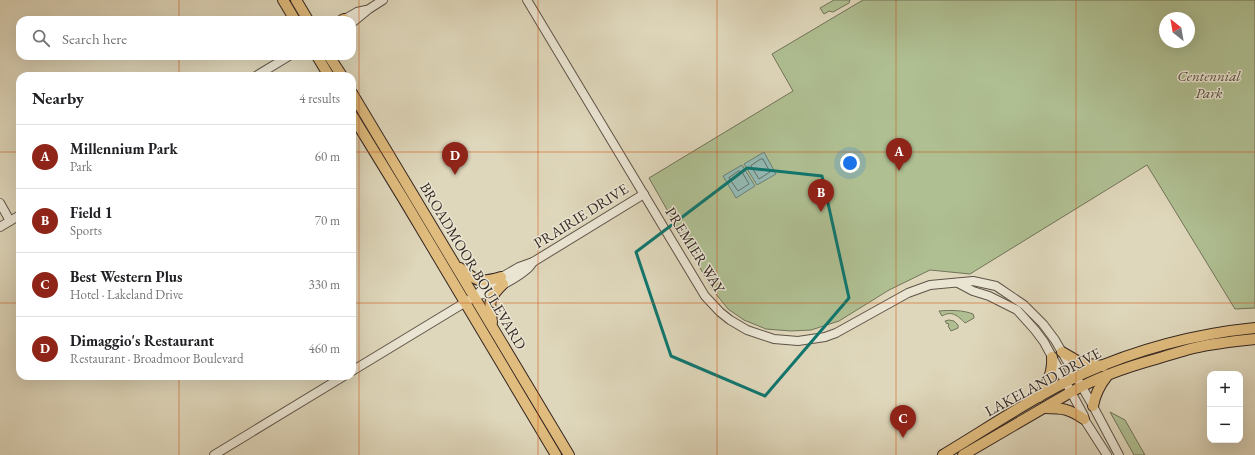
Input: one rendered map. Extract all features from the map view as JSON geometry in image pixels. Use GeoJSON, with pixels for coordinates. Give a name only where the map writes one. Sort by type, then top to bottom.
{"type":"FeatureCollection","features":[{"type":"Feature","properties":{"kind":"main road"},"geometry":{"type":"LineString","coordinates":[[283,0],[293,16]]}},
{"type":"Feature","properties":{"kind":"main road"},"geometry":{"type":"LineString","coordinates":[[296,0],[305,16]]}},
{"type":"Feature","properties":{"kind":"main road"},"geometry":{"type":"LineString","coordinates":[[319,60],[327,72]]}},
{"type":"Feature","properties":{"kind":"main road"},"geometry":{"type":"LineString","coordinates":[[334,60],[340,72]]}},
{"type":"Feature","properties":{"kind":"main road","name":"BROADMOOR BOULEVARD"},"geometry":{"type":"LineString","coordinates":[[356,100],[454,264],[476,296],[569,455]]}},
{"type":"Feature","properties":{"kind":"main road","name":"BROADMOOR BOULEVARD"},"geometry":{"type":"LineString","coordinates":[[356,122],[556,455]]}},
{"type":"Feature","properties":{"kind":"main road"},"geometry":{"type":"LineString","coordinates":[[454,264],[478,281],[502,280]]}},
{"type":"Feature","properties":{"kind":"main road"},"geometry":{"type":"LineString","coordinates":[[493,327],[490,300],[502,280]]}},
{"type":"Feature","properties":{"kind":"main road","name":"LAKELAND DRIVE"},"geometry":{"type":"LineString","coordinates":[[963,455],[1044,408],[1068,388],[1080,381],[1105,371],[1144,350],[1222,331],[1255,328]]}},
{"type":"Feature","properties":{"kind":"main road","name":"LAKELAND DRIVE"},"geometry":{"type":"LineString","coordinates":[[1105,371],[1222,342],[1255,339]]}},
{"type":"Feature","properties":{"kind":"main road"},"geometry":{"type":"LineString","coordinates":[[1062,352],[1081,363],[1105,371],[1094,398],[1094,406]]}},
{"type":"Feature","properties":{"kind":"main road"},"geometry":{"type":"LineString","coordinates":[[1039,397],[1048,380],[1052,367],[1052,357]]}},
{"type":"Feature","properties":{"kind":"main road","name":"LAKELAND DRIVE"},"geometry":{"type":"LineString","coordinates":[[943,455],[1039,397],[1068,388]]}},
{"type":"Feature","properties":{"kind":"main road"},"geometry":{"type":"LineString","coordinates":[[1044,408],[1059,408],[1072,411],[1084,419]]}},
{"type":"Feature","properties":{"kind":"street"},"geometry":{"type":"LineString","coordinates":[[352,16],[357,12],[369,9],[383,0]]}},
{"type":"Feature","properties":{"kind":"street","name":"PREMIER WAY"},"geometry":{"type":"LineString","coordinates":[[527,0],[695,279],[713,306],[730,320],[739,326],[774,340],[798,341],[825,337],[836,333],[908,294],[930,285],[973,281],[996,286],[1024,305],[1043,324],[1080,381],[1119,455]]}},
{"type":"Feature","properties":{"kind":"street"},"geometry":{"type":"LineString","coordinates":[[263,72],[282,60]]}},
{"type":"Feature","properties":{"kind":"street","name":"PRAIRIE DRIVE"},"geometry":{"type":"LineString","coordinates":[[356,369],[476,296],[480,290],[486,286],[502,280],[518,266],[533,262],[644,194]]}},
{"type":"Feature","properties":{"kind":"street"},"geometry":{"type":"LineString","coordinates":[[0,203],[10,221]]}},
{"type":"Feature","properties":{"kind":"street"},"geometry":{"type":"LineString","coordinates":[[0,227],[16,217]]}},
{"type":"Feature","properties":{"kind":"street","name":"PREMIER WAY"},"geometry":{"type":"LineString","coordinates":[[957,283],[973,291],[989,296],[1017,310],[1035,330],[1044,342],[1084,416],[1084,419],[1107,455]]}},
{"type":"Feature","properties":{"kind":"street"},"geometry":{"type":"LineString","coordinates":[[214,455],[337,380]]}},
{"type":"Feature","properties":{"kind":"highlighted area"},"geometry":{"type":"Polygon","coordinates":[[[747,168],[822,176],[849,298],[765,396],[671,356],[636,252],[747,168]]]}},
{"type":"Feature","properties":{"kind":"green space"},"geometry":{"type":"Polygon","coordinates":[[[834,0],[850,0],[849,3],[833,12],[829,11],[824,14],[820,8],[834,0]]]}},
{"type":"Feature","properties":{"kind":"green space","name":"Centennial Park"},"geometry":{"type":"Polygon","coordinates":[[[863,0],[1255,0],[1255,308],[1235,309],[1147,165],[970,274],[930,270],[889,290],[839,321],[811,330],[791,331],[766,329],[744,320],[728,309],[712,289],[649,178],[793,91],[772,54],[863,0]]]}},
{"type":"Feature","properties":{"kind":"green space"},"geometry":{"type":"Polygon","coordinates":[[[952,310],[965,312],[973,314],[974,318],[965,323],[957,316],[952,314],[942,316],[939,311],[952,310]]]}},
{"type":"Feature","properties":{"kind":"green space"},"geometry":{"type":"Polygon","coordinates":[[[945,321],[954,321],[958,325],[958,328],[951,331],[948,323],[947,324],[945,321]]]}},
{"type":"Feature","properties":{"kind":"green space"},"geometry":{"type":"Polygon","coordinates":[[[1110,412],[1125,420],[1145,455],[1134,455],[1110,412]]]}},
{"type":"Feature","properties":{"kind":"water"},"geometry":{"type":"Polygon","coordinates":[[[764,152],[776,174],[757,185],[744,164],[764,152]]]}},
{"type":"Feature","properties":{"kind":"water"},"geometry":{"type":"Polygon","coordinates":[[[742,165],[755,186],[736,198],[723,176],[742,165]]]}},
{"type":"Feature","properties":{"kind":"place","name":"Millennium Park"},"geometry":{"type":"Point","coordinates":[899,171]}},
{"type":"Feature","properties":{"kind":"place","name":"Dimaggio's Restaurant"},"geometry":{"type":"Point","coordinates":[455,175]}},
{"type":"Feature","properties":{"kind":"place","name":"Field 1"},"geometry":{"type":"Point","coordinates":[821,212]}},
{"type":"Feature","properties":{"kind":"place","name":"Best Western Plus"},"geometry":{"type":"Point","coordinates":[903,438]}}]}
